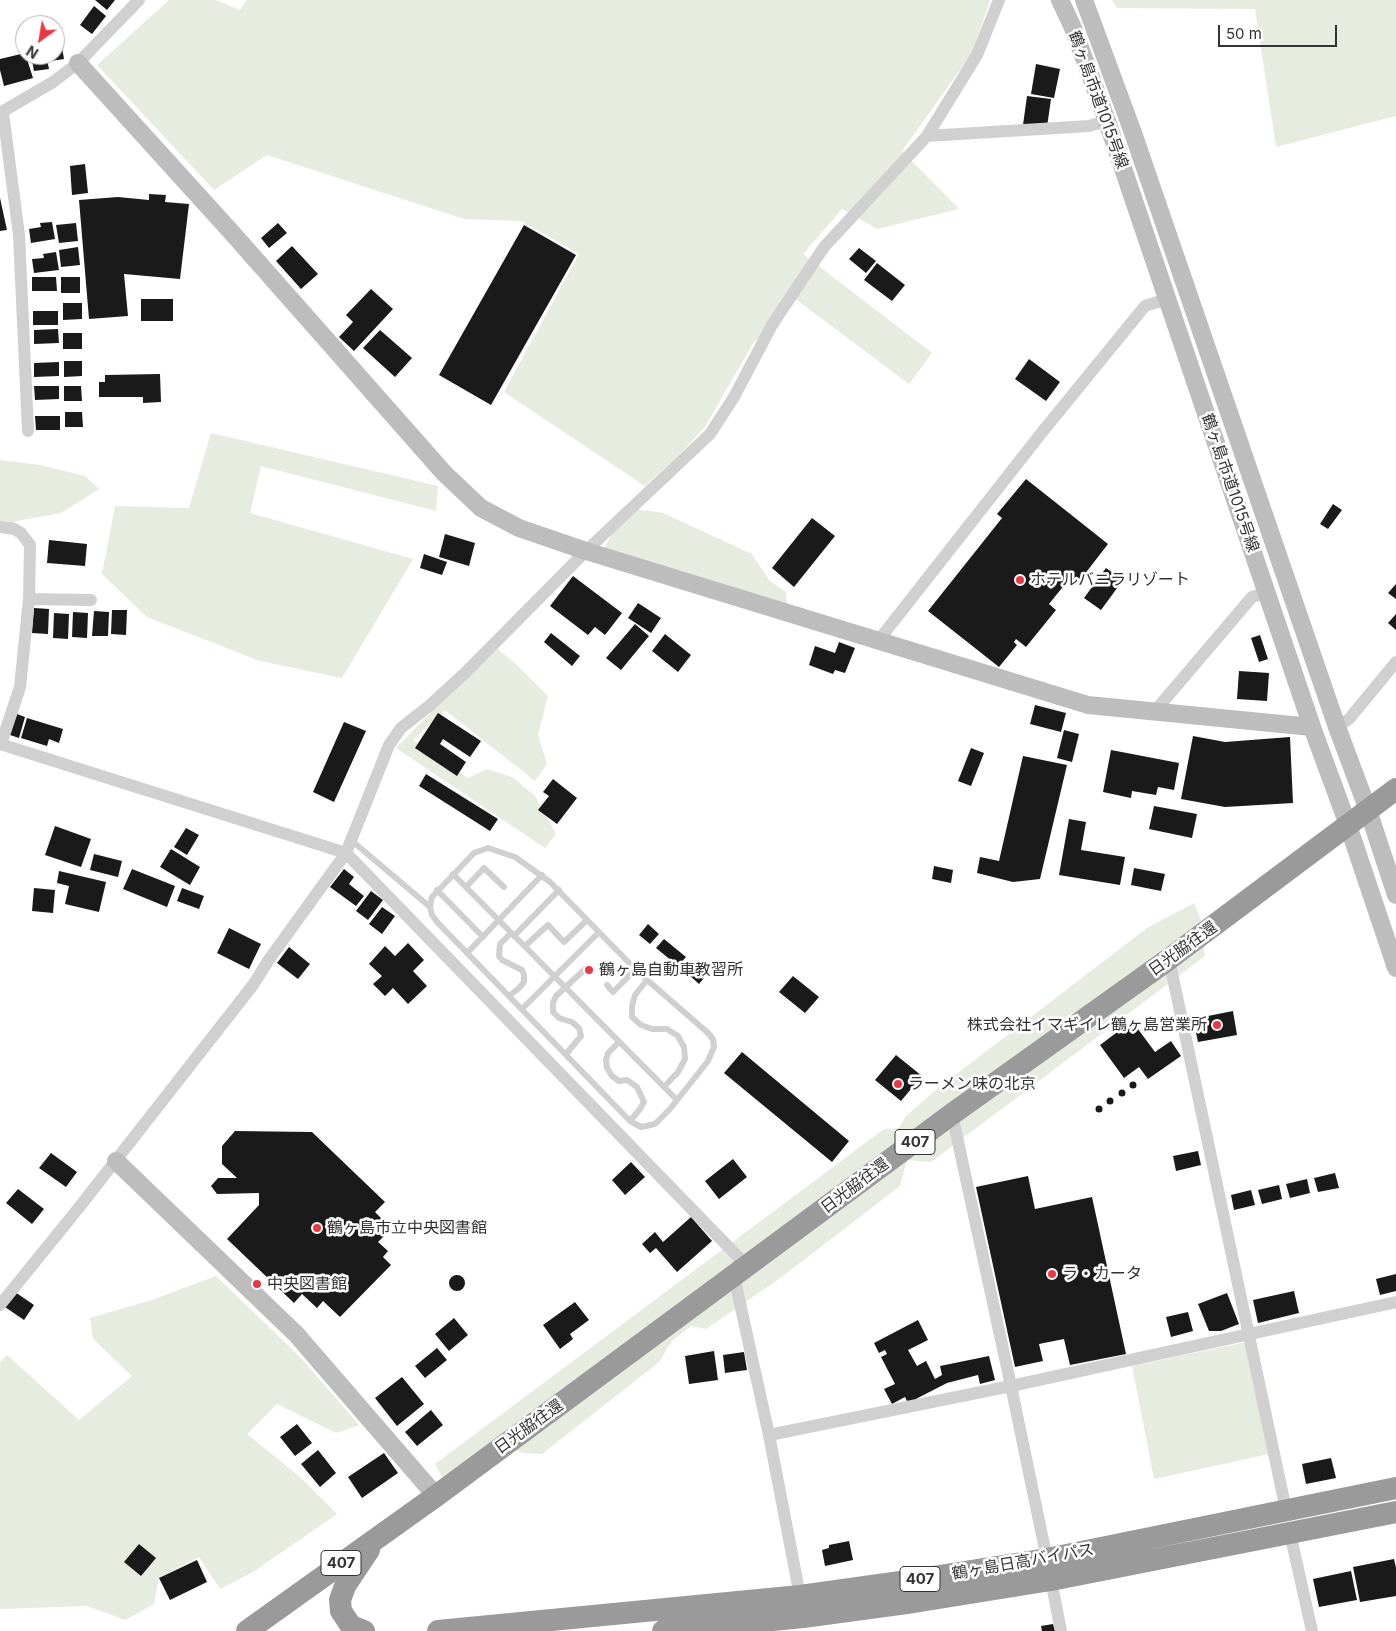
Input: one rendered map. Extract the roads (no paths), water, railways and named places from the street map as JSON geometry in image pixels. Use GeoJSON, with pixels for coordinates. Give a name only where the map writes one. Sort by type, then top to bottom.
{"type":"FeatureCollection","features":[{"type":"Feature","properties":{"kind":"highway","name":"日光脇往還"},"geometry":{"type":"LineString","coordinates":[[436,1496],[952,1114],[1169,959],[1396,790]]}},
{"type":"Feature","properties":{"kind":"highway","name":"鶴ヶ島日高バイパス"},"geometry":{"type":"LineString","coordinates":[[663,1631],[914,1602],[1286,1510],[1396,1488]]}},
{"type":"Feature","properties":{"kind":"highway","name":"407"},"geometry":{"type":"LineString","coordinates":[[247,1631],[436,1496]]}},
{"type":"Feature","properties":{"kind":"highway","name":"鶴ヶ島日高バイパス"},"geometry":{"type":"LineString","coordinates":[[1049,1570],[1290,1533],[1396,1512]]}},
{"type":"Feature","properties":{"kind":"highway"},"geometry":{"type":"LineString","coordinates":[[364,1631],[351,1626],[341,1611],[340,1600],[345,1586],[378,1537]]}},
{"type":"Feature","properties":{"kind":"highway","name":"鶴ヶ島日高バイパス"},"geometry":{"type":"LineString","coordinates":[[438,1631],[803,1615]]}},
{"type":"Feature","properties":{"kind":"street"},"geometry":{"type":"LineString","coordinates":[[28,431],[19,235],[1,113],[53,82],[78,64],[139,0]]}},
{"type":"Feature","properties":{"kind":"street"},"geometry":{"type":"LineString","coordinates":[[0,1305],[253,986],[270,958],[346,853],[389,745],[401,728],[429,706],[464,674],[586,551],[710,434],[734,396],[772,325],[824,247],[927,136],[977,55],[999,0]]}},
{"type":"Feature","properties":{"kind":"street","name":"鶴ヶ島市道1015号線"},"geometry":{"type":"LineString","coordinates":[[1060,0],[1073,28],[1107,121],[1268,592],[1312,727],[1348,825],[1396,968]]}},
{"type":"Feature","properties":{"kind":"street","name":"鶴ヶ島市道1015号線"},"geometry":{"type":"LineString","coordinates":[[1084,0],[1132,130],[1396,895]]}},
{"type":"Feature","properties":{"kind":"street"},"geometry":{"type":"LineString","coordinates":[[78,64],[234,235],[444,473],[481,508],[519,528],[586,551],[1088,705],[1312,727]]}},
{"type":"Feature","properties":{"kind":"street"},"geometry":{"type":"LineString","coordinates":[[927,136],[1089,126],[1107,121]]}},
{"type":"Feature","properties":{"kind":"street"},"geometry":{"type":"LineString","coordinates":[[878,641],[1043,431],[1145,306],[1167,299]]}},
{"type":"Feature","properties":{"kind":"street"},"geometry":{"type":"LineString","coordinates":[[0,527],[14,529],[21,533],[30,545],[29,599],[20,687],[1,744],[346,853],[740,1271],[803,1615]]}},
{"type":"Feature","properties":{"kind":"street"},"geometry":{"type":"LineString","coordinates":[[1155,711],[1252,597],[1268,592]]}},
{"type":"Feature","properties":{"kind":"street"},"geometry":{"type":"LineString","coordinates":[[29,599],[91,600]]}},
{"type":"Feature","properties":{"kind":"street"},"geometry":{"type":"LineString","coordinates":[[1337,727],[1350,719],[1396,662]]}},
{"type":"Feature","properties":{"kind":"street"},"geometry":{"type":"LineString","coordinates":[[1169,959],[1286,1510]]}},
{"type":"Feature","properties":{"kind":"street"},"geometry":{"type":"LineString","coordinates":[[952,1114],[1062,1631]]}},
{"type":"Feature","properties":{"kind":"street"},"geometry":{"type":"LineString","coordinates":[[116,1161],[296,1334],[436,1496]]}},
{"type":"Feature","properties":{"kind":"street"},"geometry":{"type":"LineString","coordinates":[[769,1435],[1011,1386],[1396,1302]]}},
{"type":"Feature","properties":{"kind":"street"},"geometry":{"type":"LineString","coordinates":[[1290,1533],[1312,1631]]}},
{"type":"Feature","properties":{"kind":"lane"},"geometry":{"type":"LineString","coordinates":[[351,840],[430,907]]}},
{"type":"Feature","properties":{"kind":"lane"},"geometry":{"type":"LineString","coordinates":[[488,848],[515,857],[542,875],[559,890],[647,980],[707,1032],[713,1039],[714,1047],[708,1061],[655,1124],[641,1127],[630,1121],[438,923],[432,915],[430,907],[432,897],[437,890],[474,853],[488,848]]}},
{"type":"Feature","properties":{"kind":"lane"},"geometry":{"type":"LineString","coordinates":[[466,887],[484,868],[504,887]]}},
{"type":"Feature","properties":{"kind":"lane"},"geometry":{"type":"LineString","coordinates":[[453,874],[677,1100]]}},
{"type":"Feature","properties":{"kind":"lane"},"geometry":{"type":"LineString","coordinates":[[467,953],[542,875]]}},
{"type":"Feature","properties":{"kind":"lane"},"geometry":{"type":"LineString","coordinates":[[437,890],[483,936]]}},
{"type":"Feature","properties":{"kind":"lane"},"geometry":{"type":"LineString","coordinates":[[510,996],[524,982],[524,975],[522,970],[502,960],[498,950],[500,944],[559,890]]}},
{"type":"Feature","properties":{"kind":"lane"},"geometry":{"type":"LineString","coordinates":[[525,946],[548,925],[564,942],[587,920]]}},
{"type":"Feature","properties":{"kind":"lane"},"geometry":{"type":"LineString","coordinates":[[522,1009],[599,932]]}},
{"type":"Feature","properties":{"kind":"lane"},"geometry":{"type":"LineString","coordinates":[[606,986],[613,992],[636,969]]}},
{"type":"Feature","properties":{"kind":"lane"},"geometry":{"type":"LineString","coordinates":[[566,1054],[581,1036],[579,1028],[572,1022],[559,1018],[553,1012],[553,1003],[556,996],[584,970]]}},
{"type":"Feature","properties":{"kind":"lane"},"geometry":{"type":"LineString","coordinates":[[647,980],[635,994],[632,1017],[640,1025],[652,1029],[666,1028],[678,1036],[684,1047],[685,1059],[678,1072],[664,1087]]}},
{"type":"Feature","properties":{"kind":"lane"},"geometry":{"type":"LineString","coordinates":[[619,1042],[608,1053],[606,1060],[607,1068],[612,1076],[620,1081],[627,1080],[637,1087],[644,1102],[630,1121]]}},
{"type":"Feature","properties":{"kind":"place","name":"ホテルバニラリゾート"},"geometry":{"type":"Point","coordinates":[1020,580]}},
{"type":"Feature","properties":{"kind":"place","name":"鶴ヶ島自動車教習所"},"geometry":{"type":"Point","coordinates":[589,970]}},
{"type":"Feature","properties":{"kind":"place","name":"株式会社イマギイレ鶴ヶ島営業所"},"geometry":{"type":"Point","coordinates":[1217,1025]}},
{"type":"Feature","properties":{"kind":"place","name":"ラーメン味の北京"},"geometry":{"type":"Point","coordinates":[898,1084]}},
{"type":"Feature","properties":{"kind":"place","name":"鶴ヶ島市立中央図書館"},"geometry":{"type":"Point","coordinates":[317,1228]}},
{"type":"Feature","properties":{"kind":"place","name":"ラ・カータ"},"geometry":{"type":"Point","coordinates":[1052,1274]}},
{"type":"Feature","properties":{"kind":"place","name":"中央図書館"},"geometry":{"type":"Point","coordinates":[257,1284]}}]}
